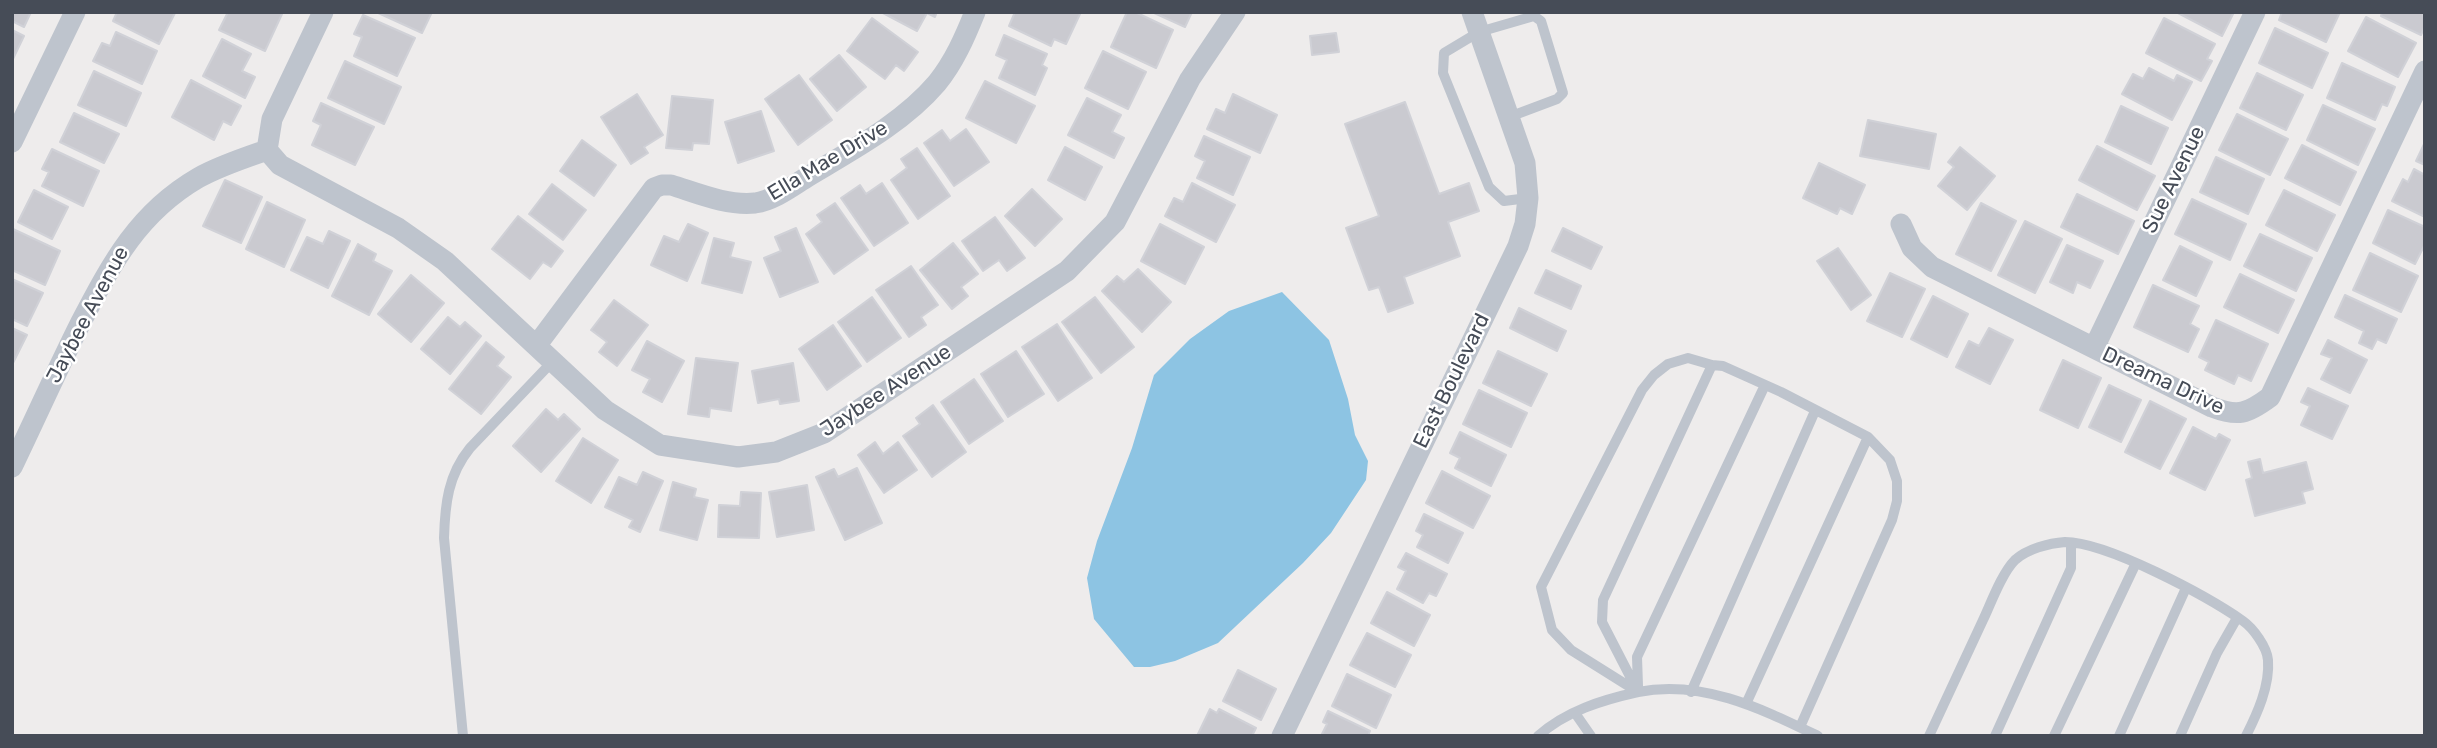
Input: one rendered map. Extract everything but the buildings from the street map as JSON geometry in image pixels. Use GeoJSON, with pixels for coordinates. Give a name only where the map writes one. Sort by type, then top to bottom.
{"type":"FeatureCollection","features":[{"type":"Feature","properties":{"kind":"street"},"geometry":{"type":"LineString","coordinates":[[12,142],[75,12]]}},
{"type":"Feature","properties":{"kind":"street"},"geometry":{"type":"LineString","coordinates":[[267,150],[271,119],[323,12]]}},
{"type":"Feature","properties":{"kind":"street","name":"Ella Mae Drive"},"geometry":{"type":"LineString","coordinates":[[534,342],[542,338],[654,188],[671,185],[736,203],[754,203],[775,196],[852,150],[910,108],[936,84],[951,63],[975,12]]}},
{"type":"Feature","properties":{"kind":"street","name":"Jaybee Avenue"},"geometry":{"type":"LineString","coordinates":[[12,467],[104,277],[132,236],[156,210],[199,178],[267,150],[280,165],[398,228],[446,261],[605,410],[660,445],[738,457],[776,452],[824,433],[1067,271],[1115,222],[1190,79],[1235,12]]}},
{"type":"Feature","properties":{"kind":"street","name":"Sue Avenue"},"geometry":{"type":"LineString","coordinates":[[2094,348],[2255,12]]}},
{"type":"Feature","properties":{"kind":"street","name":"East Boulevard"},"geometry":{"type":"LineString","coordinates":[[1282,736],[1518,246],[1525,225],[1528,198],[1525,163],[1475,22]]}},
{"type":"Feature","properties":{"kind":"street","name":"Dreama Drive"},"geometry":{"type":"LineString","coordinates":[[1901,224],[1912,248],[1931,267],[2212,407],[2229,413],[2253,409],[2270,397],[2425,71]]}},
{"type":"Feature","properties":{"kind":"lane"},"geometry":{"type":"LineString","coordinates":[[1509,117],[1557,99],[1563,93],[1541,21],[1534,16],[1475,22],[1444,53],[1443,73],[1489,187],[1504,201],[1528,198]]}},
{"type":"Feature","properties":{"kind":"lane"},"geometry":{"type":"LineString","coordinates":[[1638,692],[1571,650],[1552,630],[1541,587],[1642,390],[1654,375],[1668,364],[1688,358],[1723,366],[1868,437],[1890,460],[1898,481],[1892,520],[1800,727]]}},
{"type":"Feature","properties":{"kind":"lane"},"geometry":{"type":"LineString","coordinates":[[463,736],[444,538],[449,486],[454,471],[470,447],[553,361]]}},
{"type":"Feature","properties":{"kind":"lane"},"geometry":{"type":"LineString","coordinates":[[1638,692],[1602,622],[1603,600],[1712,365]]}},
{"type":"Feature","properties":{"kind":"lane"},"geometry":{"type":"LineString","coordinates":[[1638,692],[1637,657],[1765,385]]}},
{"type":"Feature","properties":{"kind":"lane"},"geometry":{"type":"LineString","coordinates":[[1692,692],[1815,411]]}},
{"type":"Feature","properties":{"kind":"lane"},"geometry":{"type":"LineString","coordinates":[[1746,704],[1868,437]]}},
{"type":"Feature","properties":{"kind":"lane"},"geometry":{"type":"LineString","coordinates":[[1929,736],[1997,590],[2015,560],[2034,548],[2064,542],[2102,549],[2136,563],[2244,622],[2258,637],[2268,658],[2264,691],[2246,736]]}},
{"type":"Feature","properties":{"kind":"lane"},"geometry":{"type":"LineString","coordinates":[[1995,736],[2071,568],[2071,543]]}},
{"type":"Feature","properties":{"kind":"lane"},"geometry":{"type":"LineString","coordinates":[[2054,736],[2136,563]]}},
{"type":"Feature","properties":{"kind":"lane"},"geometry":{"type":"LineString","coordinates":[[2119,736],[2186,588]]}},
{"type":"Feature","properties":{"kind":"lane"},"geometry":{"type":"LineString","coordinates":[[2180,736],[2217,653],[2237,618]]}},
{"type":"Feature","properties":{"kind":"lane"},"geometry":{"type":"LineString","coordinates":[[1538,736],[1548,727],[1597,701],[1655,689],[1716,693],[1818,736]]}},
{"type":"Feature","properties":{"kind":"lane"},"geometry":{"type":"LineString","coordinates":[[1575,713],[1591,736]]}},
{"type":"Feature","properties":{"kind":"water"},"geometry":{"type":"Polygon","coordinates":[[[1282,292],[1329,340],[1348,399],[1355,435],[1368,461],[1366,480],[1331,533],[1218,643],[1175,661],[1150,667],[1134,667],[1094,619],[1087,578],[1097,541],[1132,448],[1154,375],[1190,339],[1229,311],[1282,292]]]}}]}
